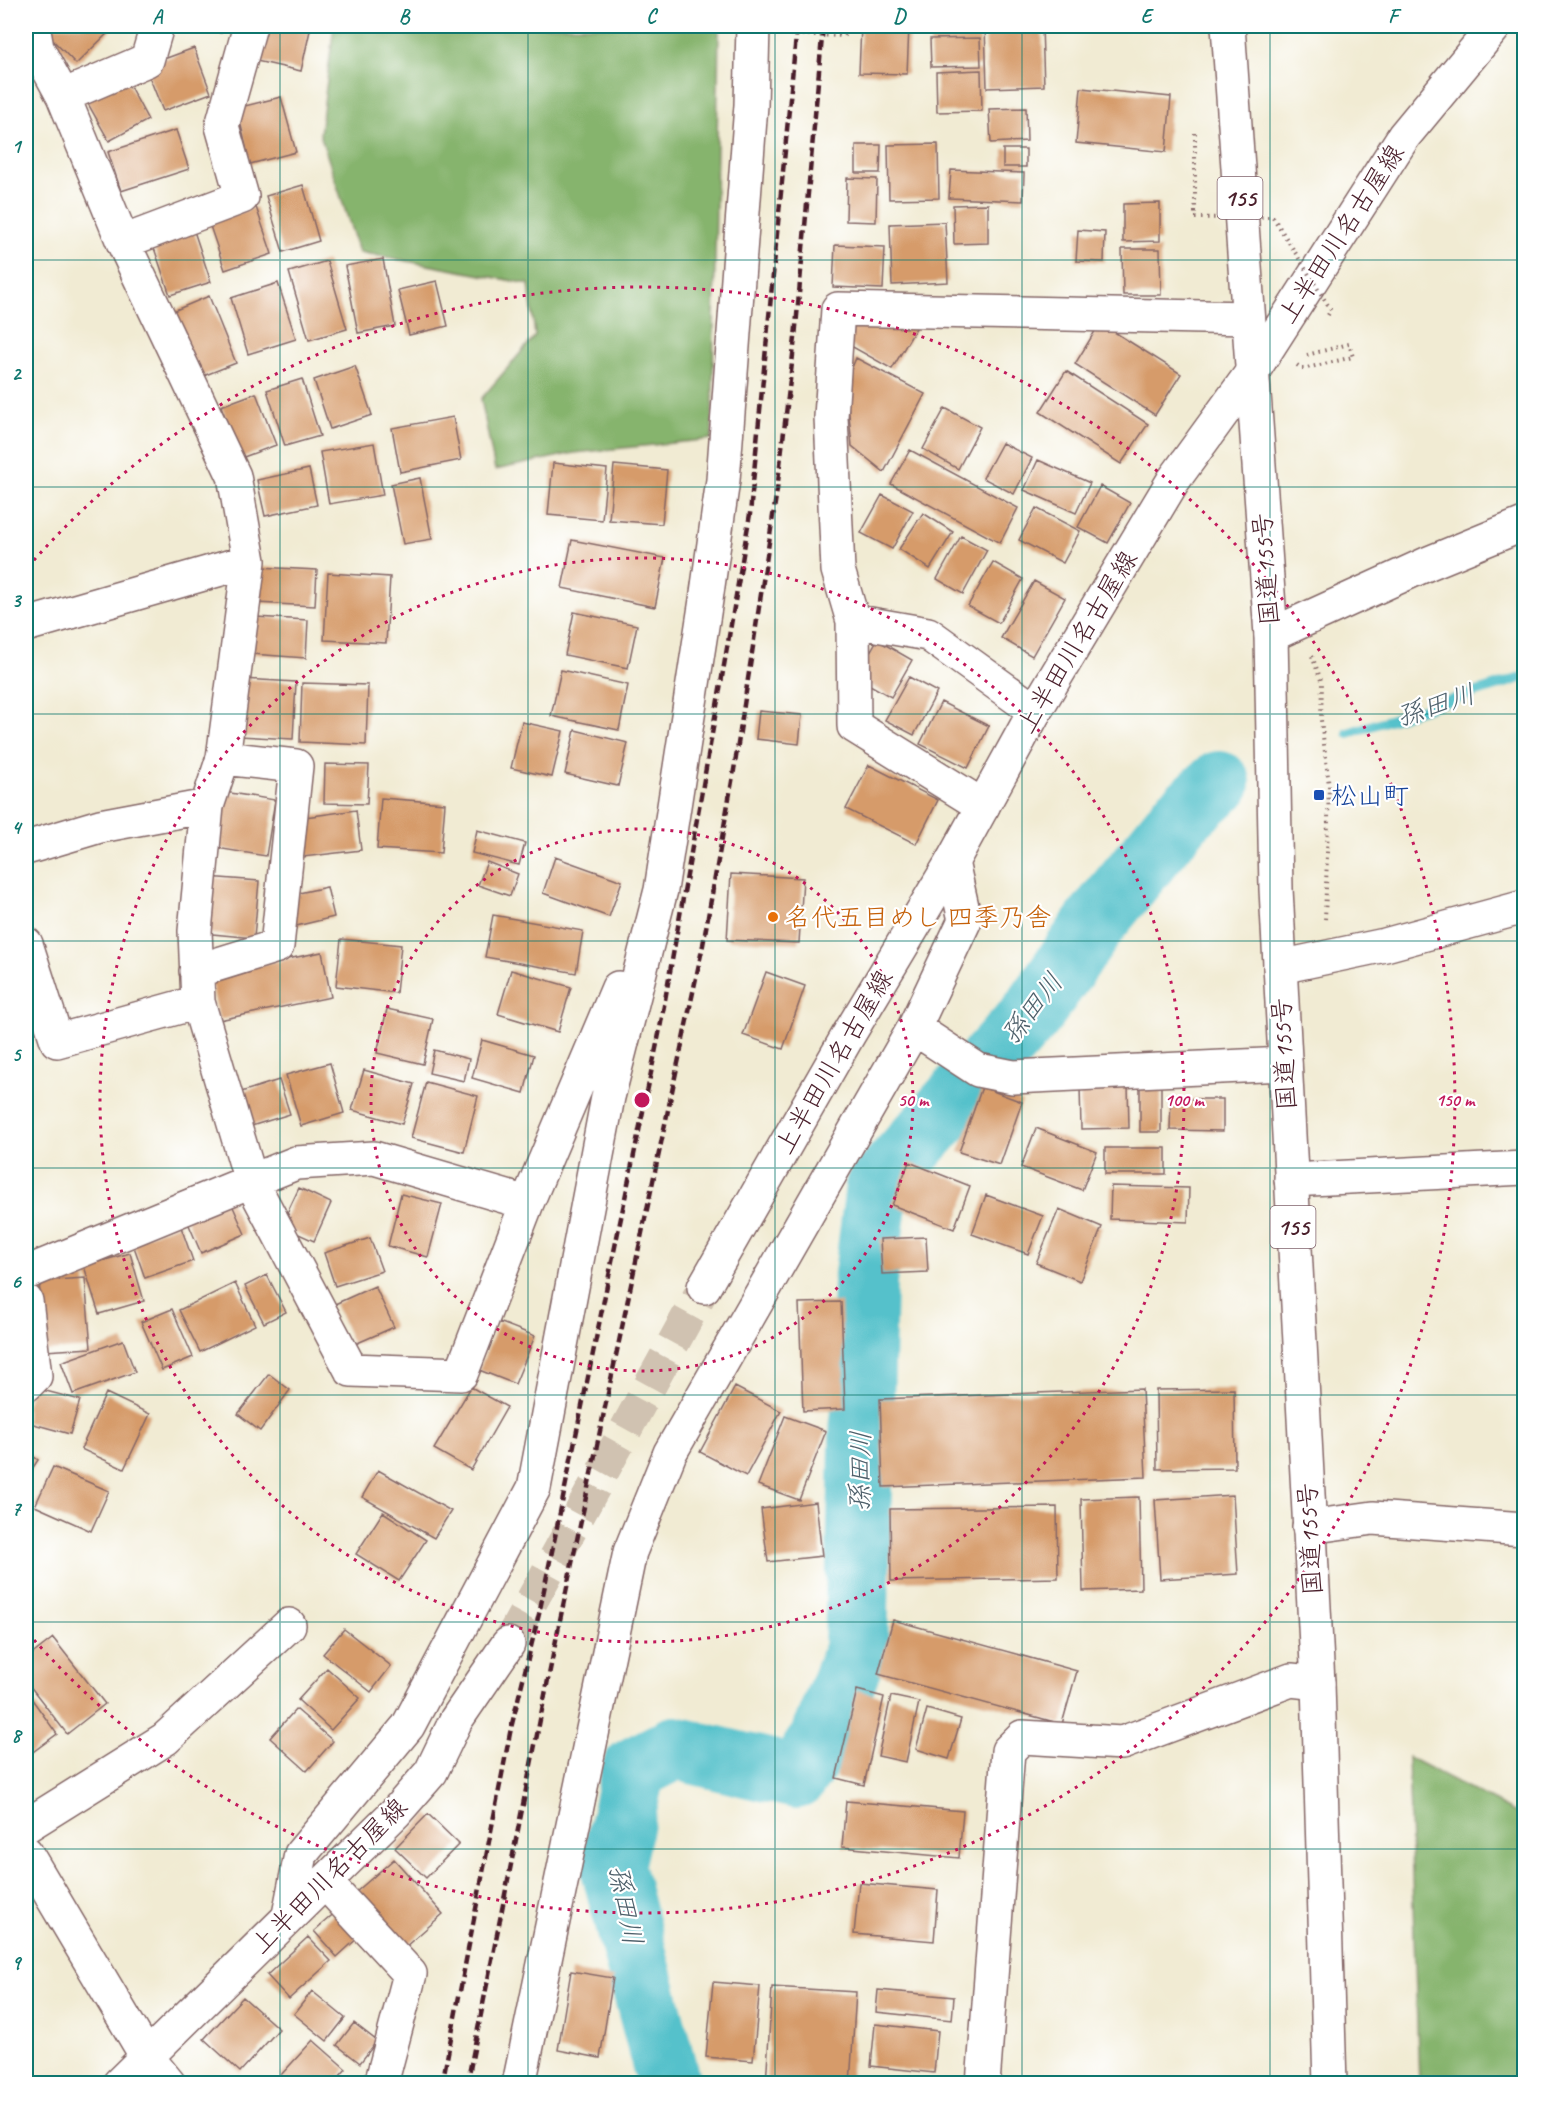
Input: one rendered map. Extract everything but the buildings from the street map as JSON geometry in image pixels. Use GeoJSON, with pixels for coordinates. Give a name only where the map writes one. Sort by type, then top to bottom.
{"type":"FeatureCollection","features":[{"type":"Feature","properties":{"kind":"main road"},"geometry":{"type":"LineString","coordinates":[[33,26],[37,48],[63,96],[123,243],[234,476],[249,561],[223,758],[207,806],[195,931],[197,986],[251,1181],[351,1371],[461,1374],[527,1203],[584,1072],[646,918],[661,890]]}},
{"type":"Feature","properties":{"kind":"main road"},"geometry":{"type":"LineString","coordinates":[[63,96],[147,60],[157,26]]}},
{"type":"Feature","properties":{"kind":"main road"},"geometry":{"type":"LineString","coordinates":[[123,243],[242,197],[222,126],[250,26]]}},
{"type":"Feature","properties":{"kind":"main road","name":"国道155号"},"geometry":{"type":"LineString","coordinates":[[1228,26],[1271,635],[1280,967],[1318,1683],[1330,2084]]}},
{"type":"Feature","properties":{"kind":"main road","name":"上半田川名古屋線"},"geometry":{"type":"LineString","coordinates":[[704,1287],[849,1034],[952,862],[1035,711],[1173,481],[1253,371],[1404,136],[1495,26]]}},
{"type":"Feature","properties":{"kind":"main road"},"geometry":{"type":"LineString","coordinates":[[289,1915],[301,1854],[408,1726],[534,1488],[608,1097],[661,890],[723,480],[751,105],[769,30]]}},
{"type":"Feature","properties":{"kind":"main road"},"geometry":{"type":"LineString","coordinates":[[983,806],[854,726],[853,621],[838,570],[831,417],[838,309],[1248,318]]}},
{"type":"Feature","properties":{"kind":"main road"},"geometry":{"type":"LineString","coordinates":[[1271,635],[1429,562],[1524,524]]}},
{"type":"Feature","properties":{"kind":"main road"},"geometry":{"type":"LineString","coordinates":[[26,625],[249,561]]}},
{"type":"Feature","properties":{"kind":"main road"},"geometry":{"type":"LineString","coordinates":[[853,621],[928,633],[1035,711]]}},
{"type":"Feature","properties":{"kind":"main road"},"geometry":{"type":"LineString","coordinates":[[26,944],[57,1041],[197,986],[277,946],[296,766],[223,758]]}},
{"type":"Feature","properties":{"kind":"main road"},"geometry":{"type":"LineString","coordinates":[[26,848],[100,826],[207,806]]}},
{"type":"Feature","properties":{"kind":"main road"},"geometry":{"type":"LineString","coordinates":[[519,2084],[630,1552],[670,1453],[914,1028],[965,921],[952,862]]}},
{"type":"Feature","properties":{"kind":"main road"},"geometry":{"type":"LineString","coordinates":[[1280,967],[1385,945],[1524,907]]}},
{"type":"Feature","properties":{"kind":"main road"},"geometry":{"type":"LineString","coordinates":[[914,1028],[978,1070],[1012,1077],[1285,1064]]}},
{"type":"Feature","properties":{"kind":"main road"},"geometry":{"type":"LineString","coordinates":[[584,1072],[608,1097]]}},
{"type":"Feature","properties":{"kind":"main road"},"geometry":{"type":"LineString","coordinates":[[26,1273],[296,1163],[374,1158],[527,1203]]}},
{"type":"Feature","properties":{"kind":"main road"},"geometry":{"type":"LineString","coordinates":[[1291,1180],[1524,1168]]}},
{"type":"Feature","properties":{"kind":"main road"},"geometry":{"type":"LineString","coordinates":[[26,1301],[35,1376],[26,1385]]}},
{"type":"Feature","properties":{"kind":"main road"},"geometry":{"type":"LineString","coordinates":[[1309,1527],[1373,1518],[1524,1529]]}},
{"type":"Feature","properties":{"kind":"main road"},"geometry":{"type":"LineString","coordinates":[[26,1826],[165,1739],[289,1625]]}},
{"type":"Feature","properties":{"kind":"main road","name":"上半田川名古屋線"},"geometry":{"type":"LineString","coordinates":[[119,2084],[396,1812],[431,1772],[456,1720],[508,1644]]}},
{"type":"Feature","properties":{"kind":"main road"},"geometry":{"type":"LineString","coordinates":[[983,2084],[1008,1751],[1022,1737],[1122,1743],[1291,1680],[1318,1683]]}},
{"type":"Feature","properties":{"kind":"main road"},"geometry":{"type":"LineString","coordinates":[[26,1853],[147,2057],[169,2084]]}},
{"type":"Feature","properties":{"kind":"main road"},"geometry":{"type":"LineString","coordinates":[[325,1882],[410,1974],[381,2084]]}},
{"type":"Feature","properties":{"kind":"path"},"geometry":{"type":"LineString","coordinates":[[769,30],[844,36],[849,26]]}},
{"type":"Feature","properties":{"kind":"path"},"geometry":{"type":"LineString","coordinates":[[1195,133],[1195,218],[1273,217],[1331,310],[1326,318]]}},
{"type":"Feature","properties":{"kind":"path"},"geometry":{"type":"LineString","coordinates":[[1307,355],[1349,344],[1353,357],[1307,368]]}},
{"type":"Feature","properties":{"kind":"path"},"geometry":{"type":"LineString","coordinates":[[1309,649],[1322,683],[1321,720],[1329,785],[1325,925]]}},
{"type":"Feature","properties":{"kind":"green space"},"geometry":{"type":"Polygon","coordinates":[[[334,26],[719,26],[712,439],[574,453],[495,470],[481,399],[535,336],[529,284],[359,252],[320,134],[334,26]]]}},
{"type":"Feature","properties":{"kind":"green space"},"geometry":{"type":"Polygon","coordinates":[[[1408,1757],[1524,1817],[1524,2083],[1419,2083],[1408,1757]]]}},
{"type":"Feature","properties":{"kind":"waterway","name":"孫田川"},"geometry":{"type":"LineString","coordinates":[[1348,733],[1524,677]]}},
{"type":"Feature","properties":{"kind":"waterway","name":"孫田川"},"geometry":{"type":"LineString","coordinates":[[669,2084],[612,1866],[634,1769],[675,1748],[796,1777],[821,1739],[856,1650],[865,1282],[877,1187],[1031,1015],[1098,919],[1182,816],[1219,783]]}},
{"type":"Feature","properties":{"kind":"tunnel"},"geometry":{"type":"LineString","coordinates":[[508,1644],[704,1287]]}},
{"type":"Feature","properties":{"kind":"railway"},"geometry":{"type":"LineString","coordinates":[[442,2084],[511,1728],[539,1614],[659,1034],[721,683],[750,514],[797,26]]}},
{"type":"Feature","properties":{"kind":"railway"},"geometry":{"type":"LineString","coordinates":[[467,2084],[560,1620],[703,945],[734,770],[777,490],[795,338],[823,26]]}},
{"type":"Feature","properties":{"kind":"place","name":"松山町"},"geometry":{"type":"Point","coordinates":[1319,795]}},
{"type":"Feature","properties":{"kind":"place","name":"名代五目めし 四季乃舎"},"geometry":{"type":"Point","coordinates":[773,917]}}]}
